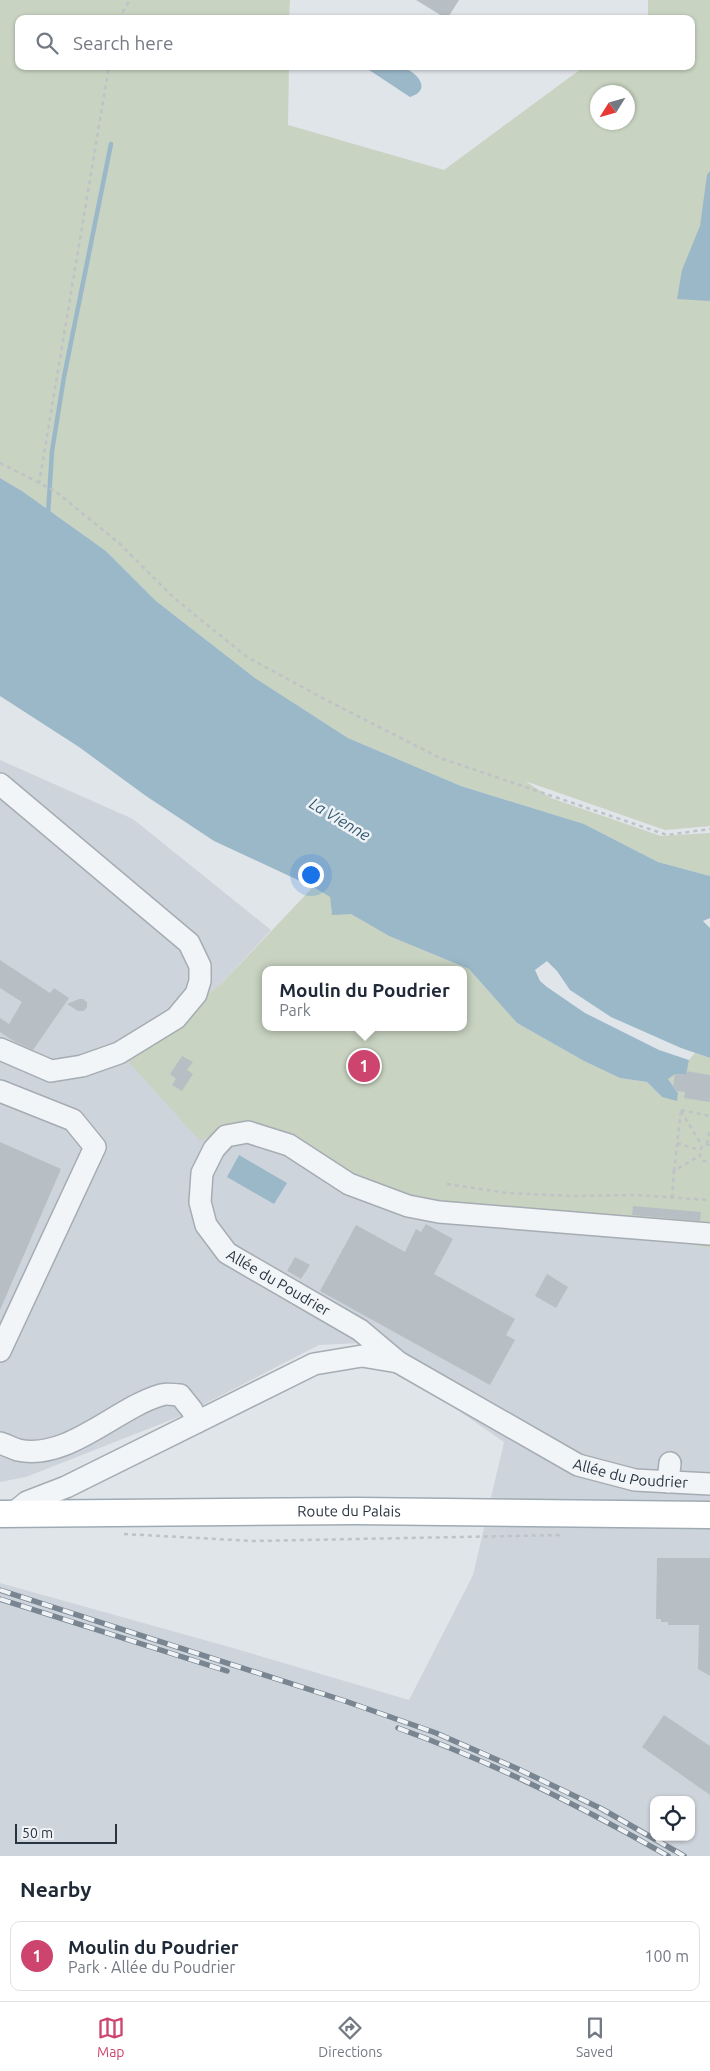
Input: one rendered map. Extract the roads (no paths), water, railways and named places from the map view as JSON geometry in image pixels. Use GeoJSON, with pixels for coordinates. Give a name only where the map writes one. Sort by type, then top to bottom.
{"type":"FeatureCollection","features":[{"type":"Feature","properties":{"kind":"main road","name":"Route du Palais"},"geometry":{"type":"LineString","coordinates":[[6,1514],[356,1511],[704,1515]]}},
{"type":"Feature","properties":{"kind":"street"},"geometry":{"type":"LineString","coordinates":[[0,784],[189,943],[200,966],[200,981],[196,994],[176,1018],[119,1053],[91,1063],[52,1071],[0,1049]]}},
{"type":"Feature","properties":{"kind":"street"},"geometry":{"type":"LineString","coordinates":[[0,1091],[73,1120],[95,1147],[0,1351]]}},
{"type":"Feature","properties":{"kind":"street","name":"Allée du Poudrier"},"geometry":{"type":"LineString","coordinates":[[710,1234],[439,1212],[408,1206],[349,1184],[289,1145],[248,1132],[226,1136],[214,1149],[202,1173],[200,1202],[206,1225],[227,1253],[360,1330],[398,1362],[578,1465],[635,1480],[669,1473],[710,1484]]}},
{"type":"Feature","properties":{"kind":"street"},"geometry":{"type":"LineString","coordinates":[[6,1514],[27,1502],[66,1487],[314,1364],[362,1356],[398,1362]]}},
{"type":"Feature","properties":{"kind":"street"},"geometry":{"type":"LineString","coordinates":[[0,1443],[19,1450],[37,1450],[67,1444],[162,1394],[180,1395],[192,1410],[198,1422]]}},
{"type":"Feature","properties":{"kind":"water"},"geometry":{"type":"Polygon","coordinates":[[[369,70],[409,70],[417,77],[422,86],[417,94],[410,97],[369,70]]]}},
{"type":"Feature","properties":{"kind":"water"},"geometry":{"type":"Polygon","coordinates":[[[710,171],[710,301],[677,299],[682,270],[700,226],[707,175],[710,171]]]}},
{"type":"Feature","properties":{"kind":"water","name":"La Vienne"},"geometry":{"type":"Polygon","coordinates":[[[0,478],[22,491],[106,551],[156,601],[255,678],[348,738],[461,786],[584,824],[658,862],[710,876],[710,918],[703,921],[710,928],[710,1058],[681,1048],[611,1017],[570,990],[557,971],[547,961],[535,970],[540,981],[547,987],[585,1013],[659,1050],[689,1060],[686,1075],[675,1074],[668,1079],[678,1093],[677,1101],[662,1097],[647,1082],[620,1078],[584,1061],[517,1023],[467,966],[462,966],[389,936],[351,914],[332,915],[330,897],[313,887],[214,841],[146,796],[79,747],[0,696],[0,478]]]}},
{"type":"Feature","properties":{"kind":"water"},"geometry":{"type":"Polygon","coordinates":[[[239,1155],[287,1183],[274,1204],[227,1177],[239,1155]]]}},
{"type":"Feature","properties":{"kind":"waterway"},"geometry":{"type":"LineString","coordinates":[[48,514],[52,451],[64,377],[111,144]]}},
{"type":"Feature","properties":{"kind":"railway"},"geometry":{"type":"LineString","coordinates":[[0,1590],[345,1701],[436,1733],[602,1809],[684,1856]]}},
{"type":"Feature","properties":{"kind":"railway"},"geometry":{"type":"LineString","coordinates":[[0,1599],[227,1671]]}},
{"type":"Feature","properties":{"kind":"railway"},"geometry":{"type":"LineString","coordinates":[[398,1728],[468,1755],[536,1786],[668,1856]]}},
{"type":"Feature","properties":{"kind":"place","name":"Moulin du Poudrier"},"geometry":{"type":"Point","coordinates":[364,1066]}}]}
